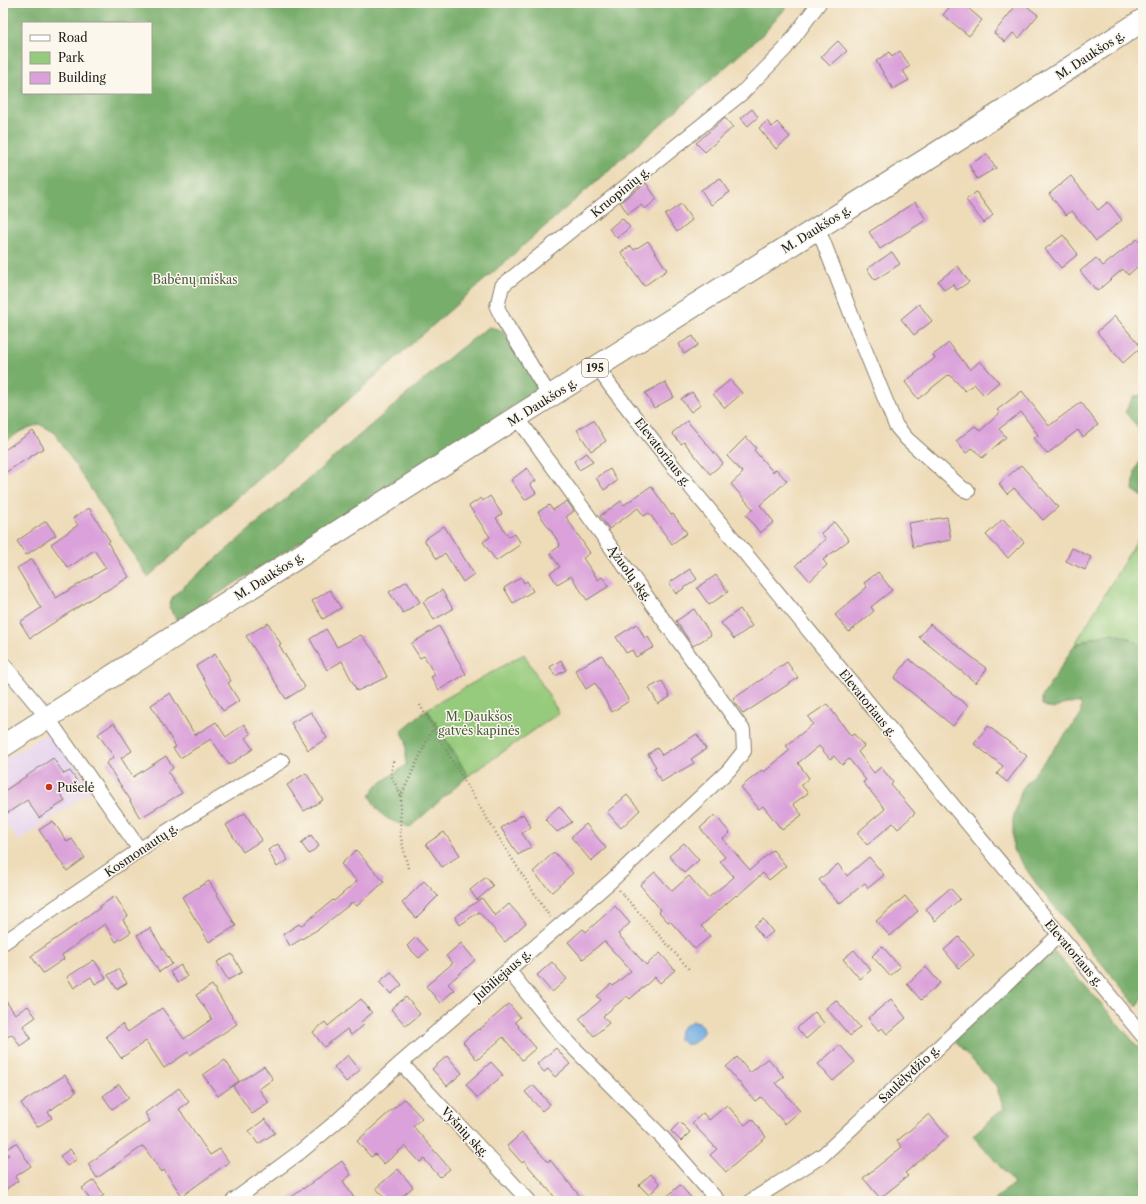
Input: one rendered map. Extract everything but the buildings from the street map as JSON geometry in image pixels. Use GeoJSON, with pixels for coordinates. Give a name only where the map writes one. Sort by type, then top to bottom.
{"type":"FeatureCollection","features":[{"type":"Feature","properties":{"kind":"main road","name":"M. Daukšos g."},"geometry":{"type":"LineString","coordinates":[[3,746],[517,417],[1007,108],[1143,20]]}},
{"type":"Feature","properties":{"kind":"street","name":"Kruopinių g."},"geometry":{"type":"LineString","coordinates":[[550,397],[497,307],[502,286],[742,93],[785,49],[819,3]]}},
{"type":"Feature","properties":{"kind":"street"},"geometry":{"type":"LineString","coordinates":[[815,229],[823,241],[896,426],[907,439],[968,492]]}},
{"type":"Feature","properties":{"kind":"street","name":"Elevatoriaus g."},"geometry":{"type":"LineString","coordinates":[[598,367],[612,388],[679,473],[1143,1036]]}},
{"type":"Feature","properties":{"kind":"street","name":"Ąžuolų skg."},"geometry":{"type":"LineString","coordinates":[[517,417],[743,730]]}},
{"type":"Feature","properties":{"kind":"street"},"geometry":{"type":"LineString","coordinates":[[3,664],[47,717],[140,850]]}},
{"type":"Feature","properties":{"kind":"street","name":"Jubiliejaus g."},"geometry":{"type":"LineString","coordinates":[[233,1201],[300,1152],[336,1122],[401,1063],[611,881],[729,770],[744,751],[743,730]]}},
{"type":"Feature","properties":{"kind":"street","name":"Kosmonautų g."},"geometry":{"type":"LineString","coordinates":[[3,943],[197,812],[282,761]]}},
{"type":"Feature","properties":{"kind":"street","name":"Saulėlydžio g."},"geometry":{"type":"LineString","coordinates":[[751,1201],[823,1155],[1059,935]]}},
{"type":"Feature","properties":{"kind":"street"},"geometry":{"type":"LineString","coordinates":[[508,970],[562,1036],[661,1136],[718,1201]]}},
{"type":"Feature","properties":{"kind":"street","name":"Vyšnių skg."},"geometry":{"type":"LineString","coordinates":[[401,1063],[529,1201]]}},
{"type":"Feature","properties":{"kind":"path"},"geometry":{"type":"LineString","coordinates":[[420,705],[513,862],[557,927]]}},
{"type":"Feature","properties":{"kind":"path"},"geometry":{"type":"LineString","coordinates":[[408,868],[400,833],[401,796],[433,727]]}},
{"type":"Feature","properties":{"kind":"path"},"geometry":{"type":"LineString","coordinates":[[393,761],[391,775],[401,796]]}},
{"type":"Feature","properties":{"kind":"path"},"geometry":{"type":"LineString","coordinates":[[611,881],[688,969]]}},
{"type":"Feature","properties":{"kind":"shaded area"},"geometry":{"type":"Polygon","coordinates":[[[52,730],[92,790],[18,841],[3,818],[3,761],[52,730]]]}},
{"type":"Feature","properties":{"kind":"green space","name":"Babėnų miškas"},"geometry":{"type":"Polygon","coordinates":[[[3,3],[790,3],[764,33],[148,577],[54,432],[39,424],[21,431],[3,443],[3,3]]]}},
{"type":"Feature","properties":{"kind":"green space"},"geometry":{"type":"Polygon","coordinates":[[[489,327],[502,330],[540,389],[177,620],[169,607],[173,596],[457,351],[489,327]]]}},
{"type":"Feature","properties":{"kind":"green space"},"geometry":{"type":"Polygon","coordinates":[[[1143,395],[1143,441],[1142,432],[1125,412],[1134,396],[1143,395]]]}},
{"type":"Feature","properties":{"kind":"green space"},"geometry":{"type":"Polygon","coordinates":[[[1143,455],[1143,497],[1133,490],[1135,471],[1143,455]]]}},
{"type":"Feature","properties":{"kind":"green space"},"geometry":{"type":"Polygon","coordinates":[[[1143,530],[1143,646],[1113,633],[1092,638],[1074,646],[1143,530]]]}},
{"type":"Feature","properties":{"kind":"green space"},"geometry":{"type":"Polygon","coordinates":[[[1113,633],[1129,638],[1143,646],[1143,997],[1137,1006],[1040,889],[1013,850],[1013,819],[1022,789],[1081,715],[1081,703],[1067,703],[1053,709],[1042,705],[1042,697],[1074,646],[1092,638],[1113,633]]]}},
{"type":"Feature","properties":{"kind":"green space","name":"M. Daukšos gatvės kapinės"},"geometry":{"type":"Polygon","coordinates":[[[524,654],[559,713],[468,776],[427,709],[524,654]]]}},
{"type":"Feature","properties":{"kind":"green space"},"geometry":{"type":"Polygon","coordinates":[[[427,709],[468,776],[410,827],[390,820],[381,814],[370,796],[376,786],[406,765],[406,740],[401,731],[427,709]]]}},
{"type":"Feature","properties":{"kind":"green space"},"geometry":{"type":"Polygon","coordinates":[[[1053,950],[1143,1053],[1143,1201],[993,1201],[1014,1183],[973,1135],[1004,1108],[996,1086],[953,1039],[1053,950]]]}},
{"type":"Feature","properties":{"kind":"water"},"geometry":{"type":"Polygon","coordinates":[[[693,1021],[699,1022],[704,1030],[696,1041],[685,1044],[678,1038],[679,1032],[693,1021]]]}},
{"type":"Feature","properties":{"kind":"waterway"},"geometry":{"type":"LineString","coordinates":[[1138,1201],[1143,1196]]}},
{"type":"Feature","properties":{"kind":"place","name":"Pušelė"},"geometry":{"type":"Point","coordinates":[49,787]}}]}
